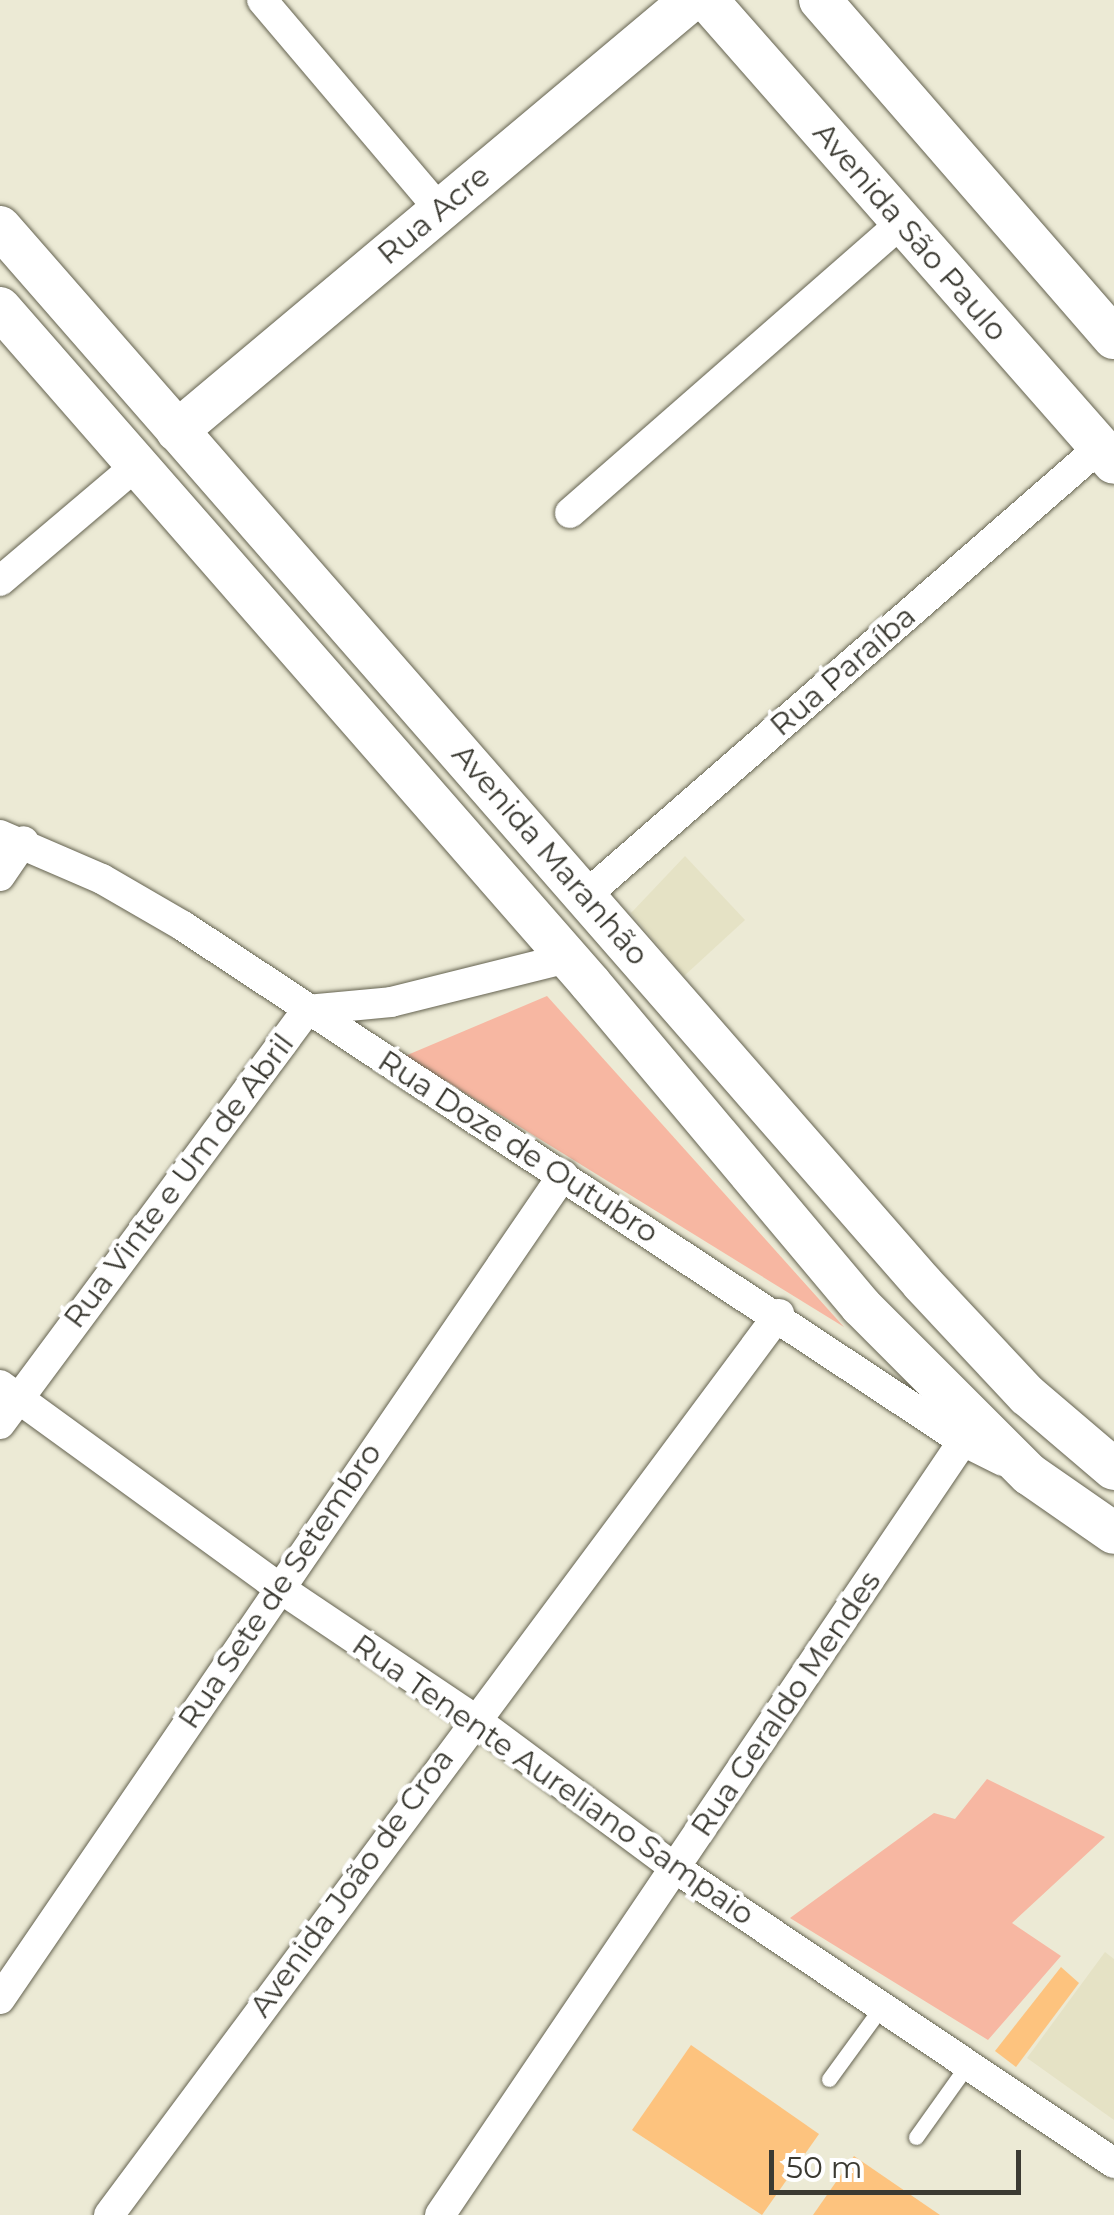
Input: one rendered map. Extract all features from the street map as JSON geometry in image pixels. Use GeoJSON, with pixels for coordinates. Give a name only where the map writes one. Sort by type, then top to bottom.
{"type":"FeatureCollection","features":[{"type":"Feature","properties":{"kind":"main road","name":"Rua Acre"},"geometry":{"type":"LineString","coordinates":[[177,430],[692,0]]}},
{"type":"Feature","properties":{"kind":"main road","name":"Avenida São Paulo"},"geometry":{"type":"LineString","coordinates":[[707,0],[1107,455]]}},
{"type":"Feature","properties":{"kind":"main road"},"geometry":{"type":"LineString","coordinates":[[820,0],[1114,338]]}},
{"type":"Feature","properties":{"kind":"main road","name":"Avenida Maranhão"},"geometry":{"type":"LineString","coordinates":[[0,227],[922,1284],[1028,1395],[1114,1469]]}},
{"type":"Feature","properties":{"kind":"main road","name":"Avenida Maranhão"},"geometry":{"type":"LineString","coordinates":[[0,308],[568,958],[861,1306],[1028,1474],[1114,1533]]}},
{"type":"Feature","properties":{"kind":"street"},"geometry":{"type":"LineString","coordinates":[[262,0],[440,210]]}},
{"type":"Feature","properties":{"kind":"street"},"geometry":{"type":"LineString","coordinates":[[570,513],[902,222]]}},
{"type":"Feature","properties":{"kind":"street","name":"Rua Paraíba"},"geometry":{"type":"LineString","coordinates":[[585,896],[1107,455]]}},
{"type":"Feature","properties":{"kind":"street"},"geometry":{"type":"LineString","coordinates":[[0,580],[139,464]]}},
{"type":"Feature","properties":{"kind":"street"},"geometry":{"type":"LineString","coordinates":[[0,876],[12,838]]}},
{"type":"Feature","properties":{"kind":"street","name":"Rua Doze de Outubro"},"geometry":{"type":"LineString","coordinates":[[12,838],[183,926],[306,1010],[778,1314],[963,1441],[1028,1474]]}},
{"type":"Feature","properties":{"kind":"street","name":"Rua Vinte e Um de Abril"},"geometry":{"type":"LineString","coordinates":[[0,1424],[9,1391],[306,1010],[391,1002],[568,958]]}},
{"type":"Feature","properties":{"kind":"street","name":"Rua Sete de Setembro"},"geometry":{"type":"LineString","coordinates":[[0,1999],[278,1587],[563,1176]]}},
{"type":"Feature","properties":{"kind":"street","name":"Avenida João de Croa"},"geometry":{"type":"LineString","coordinates":[[109,2215],[473,1718],[778,1314]]}},
{"type":"Feature","properties":{"kind":"street","name":"Rua Tenente Aureliano Sampaio"},"geometry":{"type":"LineString","coordinates":[[9,1391],[278,1587],[473,1718],[675,1868],[1114,2163]]}},
{"type":"Feature","properties":{"kind":"street","name":"Rua Geraldo Mendes"},"geometry":{"type":"LineString","coordinates":[[440,2215],[963,1441]]}},
{"type":"Feature","properties":{"kind":"lane"},"geometry":{"type":"LineString","coordinates":[[829,2078],[880,2009]]}},
{"type":"Feature","properties":{"kind":"lane"},"geometry":{"type":"LineString","coordinates":[[916,2137],[966,2066]]}},
{"type":"Feature","properties":{"kind":"shaded area"},"geometry":{"type":"Polygon","coordinates":[[[685,856],[745,920],[684,976],[631,913],[685,856]]]}},
{"type":"Feature","properties":{"kind":"shaded area"},"geometry":{"type":"Polygon","coordinates":[[[547,996],[844,1327],[405,1056],[547,996]]]}},
{"type":"Feature","properties":{"kind":"shaded area"},"geometry":{"type":"Polygon","coordinates":[[[987,1779],[1105,1837],[1012,1923],[1061,1956],[988,2040],[790,1918],[934,1813],[955,1819],[987,1779]]]}},
{"type":"Feature","properties":{"kind":"shaded area"},"geometry":{"type":"Polygon","coordinates":[[[1105,1952],[1114,1959],[1114,2120],[1027,2058],[1105,1952]]]}},
{"type":"Feature","properties":{"kind":"building"},"geometry":{"type":"Polygon","coordinates":[[[1061,1967],[1079,1983],[1016,2067],[995,2051],[1061,1967]]]}},
{"type":"Feature","properties":{"kind":"building"},"geometry":{"type":"Polygon","coordinates":[[[691,2045],[819,2134],[762,2215],[632,2130],[691,2045]]]}},
{"type":"Feature","properties":{"kind":"building"},"geometry":{"type":"Polygon","coordinates":[[[854,2156],[940,2215],[813,2215],[854,2156]]]}}]}
